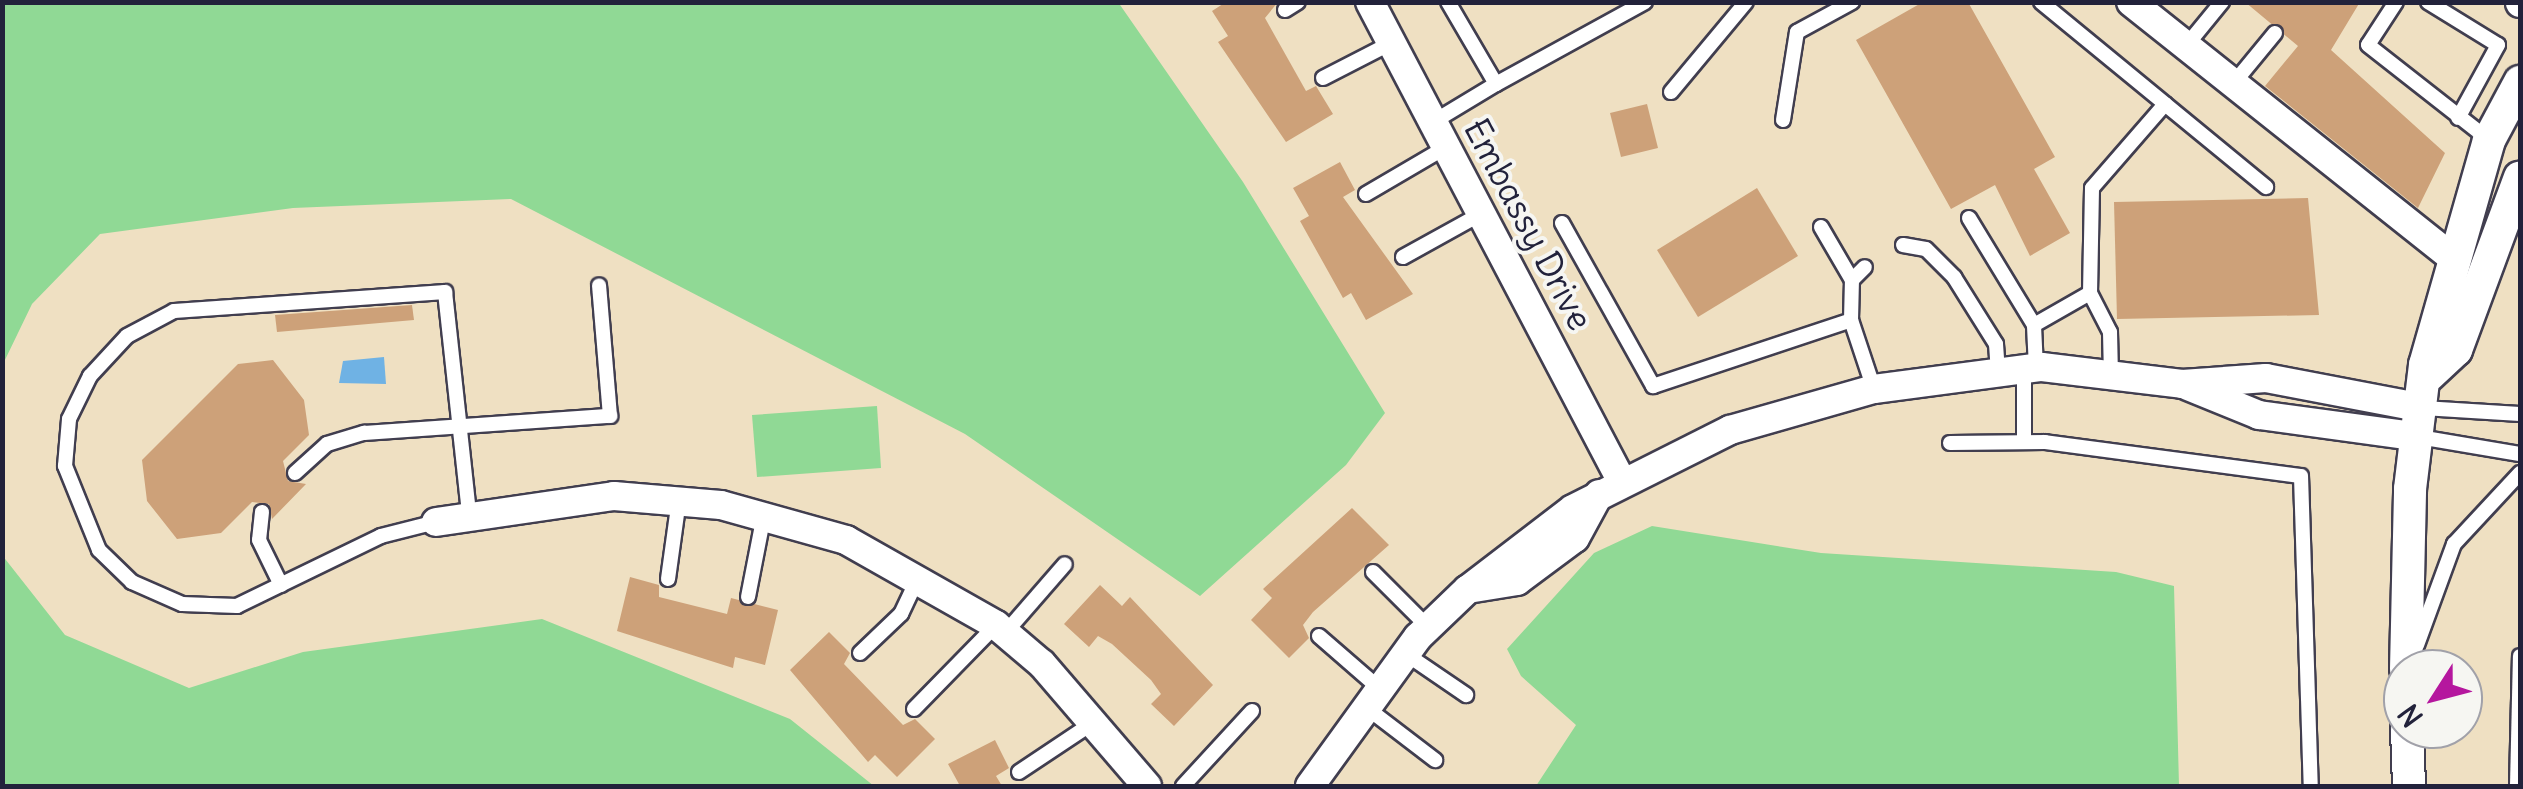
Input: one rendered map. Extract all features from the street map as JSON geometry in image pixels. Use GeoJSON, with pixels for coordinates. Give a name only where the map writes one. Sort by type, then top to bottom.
{"type":"FeatureCollection","features":[{"type":"Feature","properties":{"kind":"street","name":"Embassy Drive"},"geometry":{"type":"LineString","coordinates":[[1370,2],[1481,214],[1610,487]]}},
{"type":"Feature","properties":{"kind":"street"},"geometry":{"type":"LineString","coordinates":[[2131,2],[2453,258]]}},
{"type":"Feature","properties":{"kind":"street"},"geometry":{"type":"LineString","coordinates":[[2408,649],[2421,423],[2429,376],[2453,258],[2489,140],[2520,82]]}},
{"type":"Feature","properties":{"kind":"street"},"geometry":{"type":"LineString","coordinates":[[2429,376],[2456,350],[2520,176]]}},
{"type":"Feature","properties":{"kind":"street"},"geometry":{"type":"LineString","coordinates":[[1310,786],[1406,654],[1467,590],[1504,543],[1564,499],[1610,487],[1730,430],[1874,389],[2019,370],[2182,384],[2259,415],[2421,423]]}},
{"type":"Feature","properties":{"kind":"street"},"geometry":{"type":"LineString","coordinates":[[1467,590],[1517,581],[1576,538],[1610,487]]}},
{"type":"Feature","properties":{"kind":"street"},"geometry":{"type":"LineString","coordinates":[[436,522],[571,498],[679,499],[764,515],[920,575],[1000,629],[1094,722],[1146,786]]}},
{"type":"Feature","properties":{"kind":"street"},"geometry":{"type":"LineString","coordinates":[[2408,749],[2408,786]]}},
{"type":"Feature","properties":{"kind":"lane"},"geometry":{"type":"LineString","coordinates":[[1448,2],[1496,84]]}},
{"type":"Feature","properties":{"kind":"lane"},"geometry":{"type":"LineString","coordinates":[[1366,194],[1496,84],[1645,2]]}},
{"type":"Feature","properties":{"kind":"lane"},"geometry":{"type":"LineString","coordinates":[[1671,92],[1746,2]]}},
{"type":"Feature","properties":{"kind":"lane"},"geometry":{"type":"LineString","coordinates":[[1783,120],[1797,32],[1852,2]]}},
{"type":"Feature","properties":{"kind":"lane"},"geometry":{"type":"LineString","coordinates":[[2041,2],[2266,187]]}},
{"type":"Feature","properties":{"kind":"lane"},"geometry":{"type":"LineString","coordinates":[[2186,46],[2222,2]]}},
{"type":"Feature","properties":{"kind":"lane"},"geometry":{"type":"LineString","coordinates":[[2396,2],[2368,46],[2489,140]]}},
{"type":"Feature","properties":{"kind":"lane"},"geometry":{"type":"LineString","coordinates":[[2428,2],[2498,45],[2458,118]]}},
{"type":"Feature","properties":{"kind":"lane"},"geometry":{"type":"LineString","coordinates":[[2233,84],[2275,33]]}},
{"type":"Feature","properties":{"kind":"lane"},"geometry":{"type":"LineString","coordinates":[[1323,78],[1392,43]]}},
{"type":"Feature","properties":{"kind":"lane"},"geometry":{"type":"LineString","coordinates":[[2110,375],[2110,332],[2090,293],[2092,188],[2165,104]]}},
{"type":"Feature","properties":{"kind":"lane"},"geometry":{"type":"LineString","coordinates":[[1404,257],[1481,214]]}},
{"type":"Feature","properties":{"kind":"lane"},"geometry":{"type":"LineString","coordinates":[[1969,218],[2034,325]]}},
{"type":"Feature","properties":{"kind":"lane"},"geometry":{"type":"LineString","coordinates":[[1562,224],[1653,386],[1850,320]]}},
{"type":"Feature","properties":{"kind":"lane"},"geometry":{"type":"LineString","coordinates":[[1821,227],[1852,280],[1850,320],[1874,389]]}},
{"type":"Feature","properties":{"kind":"lane"},"geometry":{"type":"LineString","coordinates":[[1903,245],[1926,248],[1954,277],[1996,344],[2019,370]]}},
{"type":"Feature","properties":{"kind":"lane"},"geometry":{"type":"LineString","coordinates":[[1852,280],[1865,267]]}},
{"type":"Feature","properties":{"kind":"lane"},"geometry":{"type":"LineString","coordinates":[[295,473],[327,444],[364,433],[610,416],[600,284]]}},
{"type":"Feature","properties":{"kind":"lane"},"geometry":{"type":"LineString","coordinates":[[436,522],[380,536],[236,606],[182,604],[132,582],[98,550],[65,466],[69,420],[90,376],[127,336],[174,311],[230,303],[445,292],[469,514]]}},
{"type":"Feature","properties":{"kind":"lane"},"geometry":{"type":"LineString","coordinates":[[2024,442],[2019,370],[2034,325],[2090,293]]}},
{"type":"Feature","properties":{"kind":"lane"},"geometry":{"type":"LineString","coordinates":[[2421,423],[2520,414]]}},
{"type":"Feature","properties":{"kind":"lane"},"geometry":{"type":"LineString","coordinates":[[2421,423],[2520,454]]}},
{"type":"Feature","properties":{"kind":"lane"},"geometry":{"type":"LineString","coordinates":[[1950,443],[2024,442],[2301,476],[2311,786]]}},
{"type":"Feature","properties":{"kind":"lane"},"geometry":{"type":"LineString","coordinates":[[2415,649],[2454,544],[2520,473]]}},
{"type":"Feature","properties":{"kind":"lane"},"geometry":{"type":"LineString","coordinates":[[668,579],[679,499]]}},
{"type":"Feature","properties":{"kind":"lane"},"geometry":{"type":"LineString","coordinates":[[262,512],[259,540],[281,585]]}},
{"type":"Feature","properties":{"kind":"lane"},"geometry":{"type":"LineString","coordinates":[[748,597],[764,515]]}},
{"type":"Feature","properties":{"kind":"lane"},"geometry":{"type":"LineString","coordinates":[[914,709],[1064,564]]}},
{"type":"Feature","properties":{"kind":"lane"},"geometry":{"type":"LineString","coordinates":[[1374,572],[1428,627]]}},
{"type":"Feature","properties":{"kind":"lane"},"geometry":{"type":"LineString","coordinates":[[860,653],[901,614],[920,575]]}},
{"type":"Feature","properties":{"kind":"lane"},"geometry":{"type":"LineString","coordinates":[[1319,636],[1435,760]]}},
{"type":"Feature","properties":{"kind":"lane"},"geometry":{"type":"LineString","coordinates":[[1406,654],[1466,694]]}},
{"type":"Feature","properties":{"kind":"lane"},"geometry":{"type":"LineString","coordinates":[[2517,786],[2520,656]]}},
{"type":"Feature","properties":{"kind":"lane"},"geometry":{"type":"LineString","coordinates":[[1183,786],[1252,711]]}},
{"type":"Feature","properties":{"kind":"lane"},"geometry":{"type":"LineString","coordinates":[[1019,772],[1094,722]]}},
{"type":"Feature","properties":{"kind":"green space"},"geometry":{"type":"Polygon","coordinates":[[[1118,2],[1243,182],[1385,413],[1346,465],[1200,596],[965,434],[511,199],[293,208],[100,234],[32,304],[3,364],[3,3],[1118,2]]]}},
{"type":"Feature","properties":{"kind":"green space"},"geometry":{"type":"Polygon","coordinates":[[[877,406],[881,468],[757,477],[752,415],[877,406]]]}},
{"type":"Feature","properties":{"kind":"green space"},"geometry":{"type":"Polygon","coordinates":[[[1652,526],[1821,553],[2116,572],[2174,586],[2179,786],[1536,786],[1576,725],[1521,676],[1507,649],[1594,553],[1652,526]]]}},
{"type":"Feature","properties":{"kind":"green space"},"geometry":{"type":"Polygon","coordinates":[[[2,555],[65,635],[189,688],[303,652],[542,619],[790,719],[874,786],[3,786],[2,555]]]}},
{"type":"Feature","properties":{"kind":"water"},"geometry":{"type":"Polygon","coordinates":[[[384,357],[386,384],[339,383],[343,361],[384,357]]]}},
{"type":"Feature","properties":{"kind":"building"},"geometry":{"type":"Polygon","coordinates":[[[1226,2],[1278,2],[1265,18],[1306,91],[1316,86],[1333,114],[1286,142],[1218,42],[1228,36],[1212,11],[1226,2]]]}},
{"type":"Feature","properties":{"kind":"building"},"geometry":{"type":"Polygon","coordinates":[[[1923,2],[1968,2],[2055,157],[2034,169],[2070,233],[2030,256],[1995,185],[1951,209],[1856,40],[1923,2]]]}},
{"type":"Feature","properties":{"kind":"building"},"geometry":{"type":"Polygon","coordinates":[[[2245,2],[2360,2],[2331,50],[2445,153],[2418,208],[2265,86],[2298,46],[2245,2]]]}},
{"type":"Feature","properties":{"kind":"building"},"geometry":{"type":"Polygon","coordinates":[[[1647,104],[1658,148],[1621,157],[1610,113],[1647,104]]]}},
{"type":"Feature","properties":{"kind":"building"},"geometry":{"type":"Polygon","coordinates":[[[1340,162],[1355,190],[1343,197],[1413,294],[1366,320],[1351,293],[1343,298],[1300,221],[1309,216],[1293,188],[1340,162]]]}},
{"type":"Feature","properties":{"kind":"building"},"geometry":{"type":"Polygon","coordinates":[[[1757,188],[1798,256],[1698,317],[1657,250],[1757,188]]]}},
{"type":"Feature","properties":{"kind":"building"},"geometry":{"type":"Polygon","coordinates":[[[2308,198],[2319,315],[2117,319],[2114,202],[2308,198]]]}},
{"type":"Feature","properties":{"kind":"building"},"geometry":{"type":"Polygon","coordinates":[[[412,305],[414,320],[277,332],[275,315],[412,305]]]}},
{"type":"Feature","properties":{"kind":"building"},"geometry":{"type":"Polygon","coordinates":[[[273,360],[304,400],[309,435],[283,461],[288,481],[306,484],[272,519],[269,504],[252,502],[221,533],[177,539],[147,501],[142,460],[238,364],[273,360]]]}},
{"type":"Feature","properties":{"kind":"building"},"geometry":{"type":"Polygon","coordinates":[[[1352,508],[1389,545],[1313,612],[1303,625],[1309,638],[1289,658],[1251,620],[1272,598],[1263,589],[1352,508]]]}},
{"type":"Feature","properties":{"kind":"building"},"geometry":{"type":"Polygon","coordinates":[[[630,577],[659,585],[659,597],[727,614],[731,598],[778,610],[765,665],[735,657],[733,668],[617,631],[630,577]]]}},
{"type":"Feature","properties":{"kind":"building"},"geometry":{"type":"Polygon","coordinates":[[[1100,585],[1122,606],[1130,597],[1213,685],[1174,726],[1151,704],[1161,694],[1151,680],[1112,644],[1098,636],[1089,647],[1064,624],[1100,585]]]}},
{"type":"Feature","properties":{"kind":"building"},"geometry":{"type":"Polygon","coordinates":[[[829,632],[850,653],[844,664],[903,725],[915,719],[935,739],[897,777],[875,755],[868,762],[790,670],[829,632]]]}},
{"type":"Feature","properties":{"kind":"building"},"geometry":{"type":"Polygon","coordinates":[[[995,740],[1009,768],[996,776],[1002,786],[960,786],[948,764],[995,740]]]}}]}
